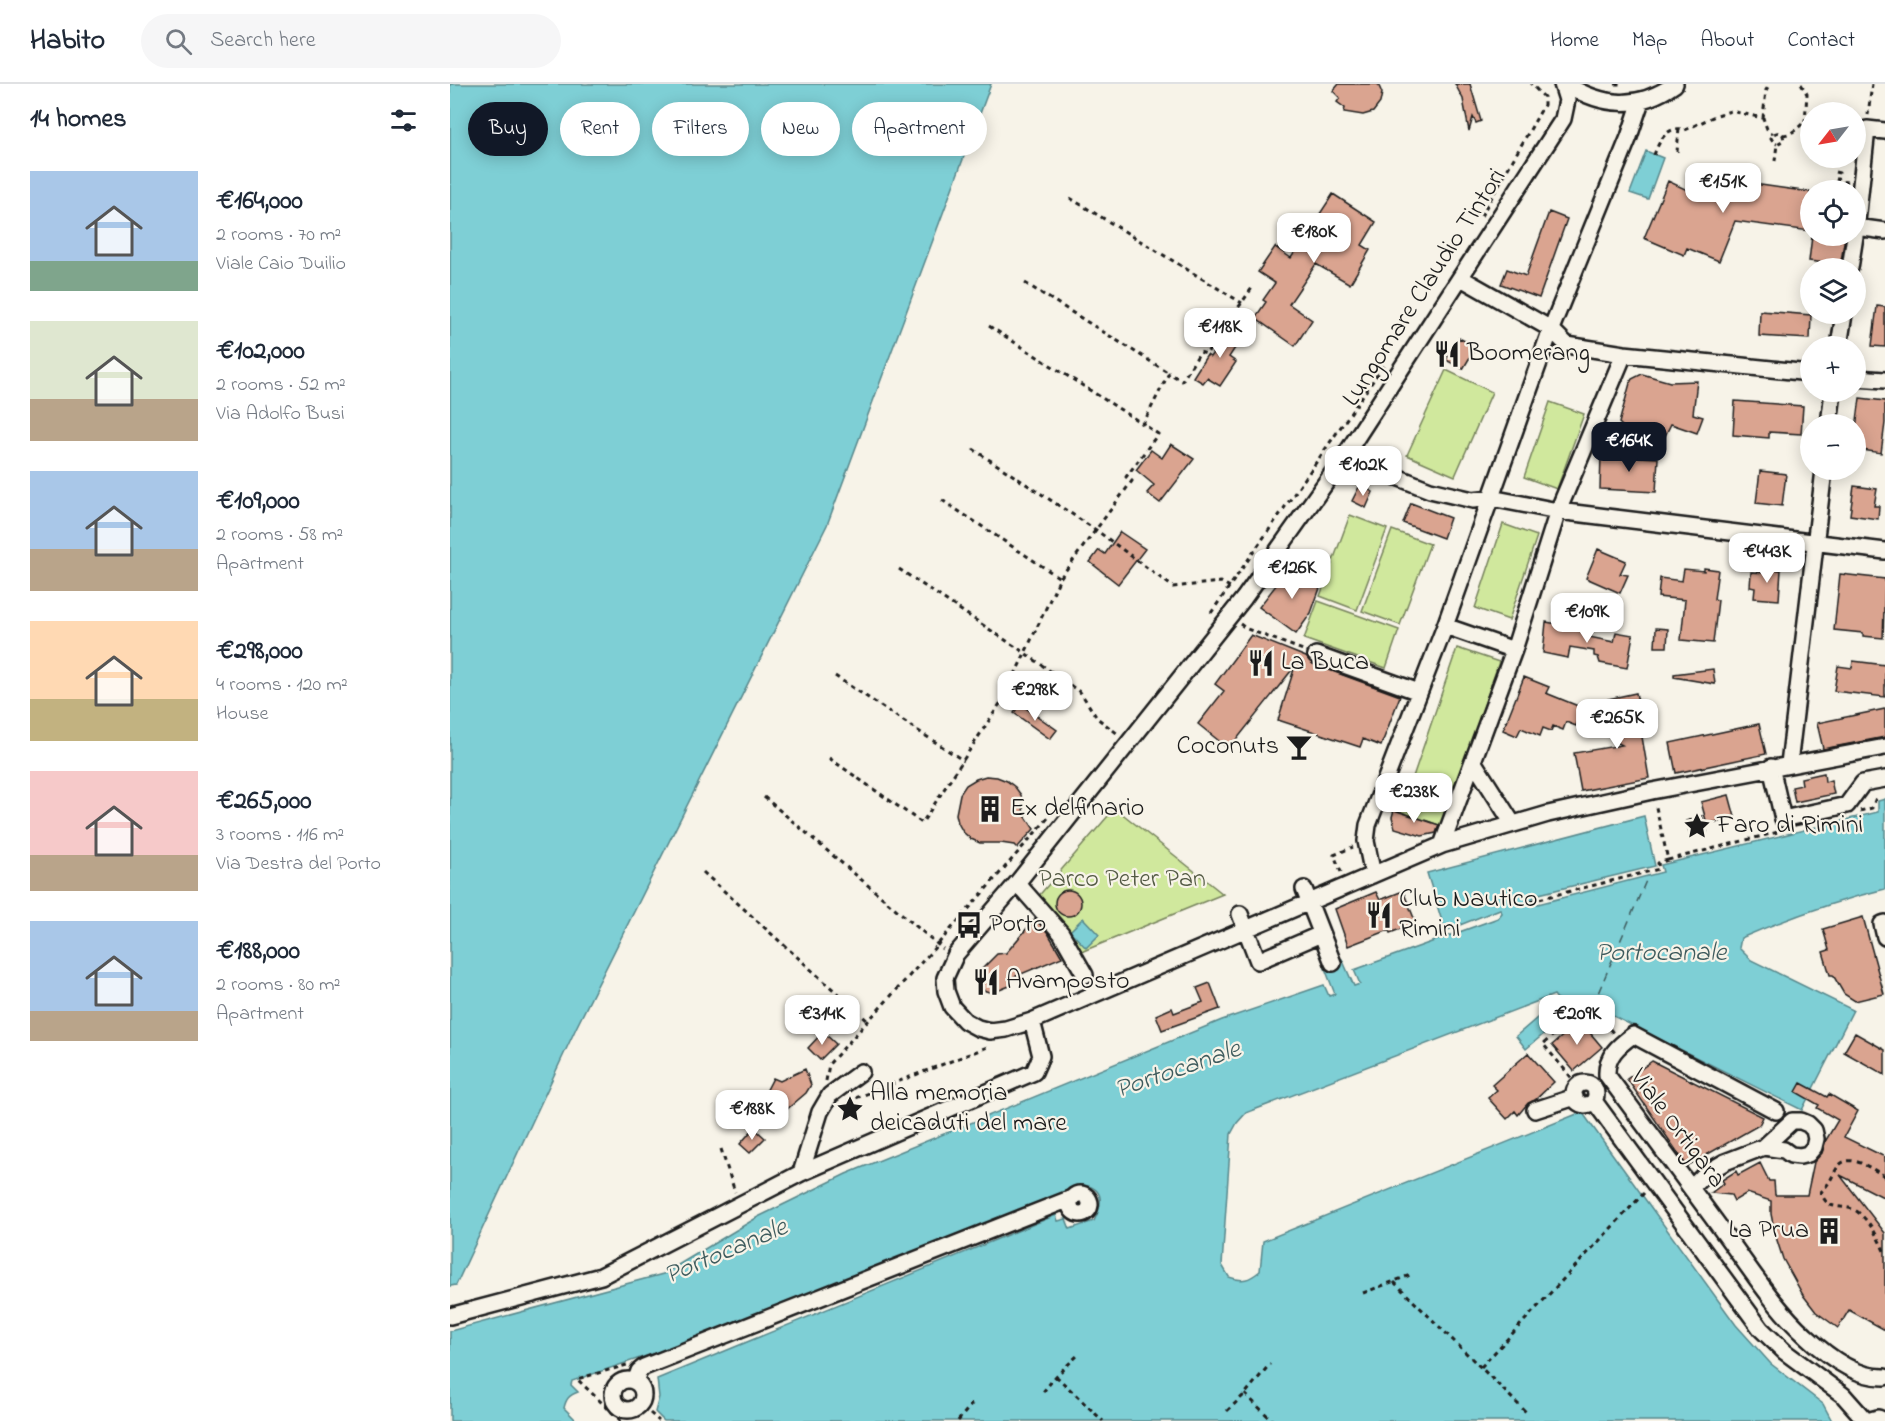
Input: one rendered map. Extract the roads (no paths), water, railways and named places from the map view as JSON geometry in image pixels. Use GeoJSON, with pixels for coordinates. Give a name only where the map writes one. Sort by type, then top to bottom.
{"type":"FeatureCollection","features":[{"type":"Feature","properties":{"kind":"street"},"geometry":{"type":"LineString","coordinates":[[1564,84],[1585,96],[1613,103],[1641,101],[1663,93],[1675,84]]}},
{"type":"Feature","properties":{"kind":"street","name":"Lungomare Claudio Tintori"},"geometry":{"type":"LineString","coordinates":[[1032,1021],[990,1031],[965,1021],[952,1006],[946,992],[945,978],[949,965],[961,947],[1017,883],[1230,616],[1344,457],[1563,118],[1567,100],[1564,84]]}},
{"type":"Feature","properties":{"kind":"street"},"geometry":{"type":"LineString","coordinates":[[1373,876],[1366,841],[1368,825],[1445,626],[1551,329],[1629,137],[1641,101]]}},
{"type":"Feature","properties":{"kind":"street"},"geometry":{"type":"LineString","coordinates":[[1862,180],[1867,129],[1885,131]]}},
{"type":"Feature","properties":{"kind":"street"},"geometry":{"type":"LineString","coordinates":[[1866,232],[1885,231]]}},
{"type":"Feature","properties":{"kind":"street"},"geometry":{"type":"LineString","coordinates":[[1461,278],[1551,329],[1567,345],[1624,354],[1800,372]]}},
{"type":"Feature","properties":{"kind":"street"},"geometry":{"type":"LineString","coordinates":[[1442,845],[1514,650],[1558,511],[1624,354]]}},
{"type":"Feature","properties":{"kind":"street"},"geometry":{"type":"LineString","coordinates":[[1866,379],[1885,380]]}},
{"type":"Feature","properties":{"kind":"street"},"geometry":{"type":"LineString","coordinates":[[1344,457],[1362,459],[1397,477],[1430,490],[1473,500],[1491,498],[1558,511],[1885,551]]}},
{"type":"Feature","properties":{"kind":"street"},"geometry":{"type":"LineString","coordinates":[[1789,764],[1823,480]]}},
{"type":"Feature","properties":{"kind":"street"},"geometry":{"type":"LineString","coordinates":[[1445,626],[1514,650]]}},
{"type":"Feature","properties":{"kind":"street"},"geometry":{"type":"LineString","coordinates":[[1316,655],[1419,692]]}},
{"type":"Feature","properties":{"kind":"street"},"geometry":{"type":"LineString","coordinates":[[450,1316],[601,1276],[801,1173],[1035,1072],[1041,1056],[1032,1021],[1247,930],[1306,895],[1373,876],[1442,845],[1513,824],[1652,790],[1885,747]]}},
{"type":"Feature","properties":{"kind":"street"},"geometry":{"type":"LineString","coordinates":[[1473,761],[1513,824]]}},
{"type":"Feature","properties":{"kind":"street"},"geometry":{"type":"LineString","coordinates":[[1771,767],[1783,819],[1847,805],[1863,783],[1885,779]]}},
{"type":"Feature","properties":{"kind":"street"},"geometry":{"type":"LineString","coordinates":[[1017,883],[1061,933],[1085,975]]}},
{"type":"Feature","properties":{"kind":"street"},"geometry":{"type":"LineString","coordinates":[[1306,895],[1333,963]]}},
{"type":"Feature","properties":{"kind":"street"},"geometry":{"type":"LineString","coordinates":[[1240,914],[1258,961],[1321,934]]}},
{"type":"Feature","properties":{"kind":"street"},"geometry":{"type":"LineString","coordinates":[[1885,923],[1882,924],[1885,937]]}},
{"type":"Feature","properties":{"kind":"street","name":"Viale Ortigara"},"geometry":{"type":"LineString","coordinates":[[1776,1112],[1633,1035],[1622,1043],[1606,1063],[1607,1075],[1764,1288],[1807,1337],[1842,1364],[1862,1374],[1885,1377]]}},
{"type":"Feature","properties":{"kind":"street"},"geometry":{"type":"LineString","coordinates":[[801,1173],[820,1112],[830,1095],[861,1072]]}},
{"type":"Feature","properties":{"kind":"street"},"geometry":{"type":"LineString","coordinates":[[1535,1110],[1575,1097],[1582,1105],[1589,1105],[1594,1096],[1611,1080]]}},
{"type":"Feature","properties":{"kind":"street"},"geometry":{"type":"LineString","coordinates":[[1594,1096],[1654,1183],[1761,1329],[1785,1352],[1843,1395],[1866,1421],[1878,1418],[1885,1421]]}},
{"type":"Feature","properties":{"kind":"street"},"geometry":{"type":"LineString","coordinates":[[1691,1188],[1706,1173],[1725,1162],[1764,1147]]}},
{"type":"Feature","properties":{"kind":"street"},"geometry":{"type":"LineString","coordinates":[[635,1382],[639,1371],[644,1367],[1072,1198]]}},
{"type":"Feature","properties":{"kind":"street"},"geometry":{"type":"LineString","coordinates":[[630,1379],[640,1386],[643,1399],[635,1416],[620,1408],[614,1401],[613,1394],[621,1381],[630,1379]]}},
{"type":"Feature","properties":{"kind":"water"},"geometry":{"type":"Polygon","coordinates":[[[450,84],[991,84],[984,102],[852,102],[852,156],[964,156],[827,525],[577,1026],[456,1285],[450,1286],[450,84]]]}},
{"type":"Feature","properties":{"kind":"water"},"geometry":{"type":"Polygon","coordinates":[[[1646,151],[1663,158],[1648,199],[1630,193],[1646,151]]]}},
{"type":"Feature","properties":{"kind":"water","name":"Portocanale"},"geometry":{"type":"Polygon","coordinates":[[[1885,799],[1885,889],[1812,910],[1741,938],[1739,948],[1751,960],[1853,1010],[1802,1110],[1583,1001],[1526,1049],[1516,1036],[1558,1000],[1554,995],[1246,1113],[1231,1134],[1222,1265],[1229,1277],[1242,1280],[1260,1271],[1263,1241],[1582,1112],[1736,1325],[1771,1364],[1823,1404],[1832,1421],[664,1421],[655,1412],[659,1397],[657,1379],[1056,1215],[1058,1221],[1066,1219],[1070,1229],[1094,1221],[1100,1197],[1095,1189],[1082,1185],[699,1338],[572,1381],[571,1385],[578,1392],[568,1398],[564,1408],[577,1421],[450,1421],[450,1331],[663,1274],[758,1217],[846,1174],[1222,1020],[1324,985],[1329,996],[1335,994],[1324,966],[1342,959],[1354,986],[1360,984],[1354,970],[1498,918],[1502,913],[1500,909],[1445,931],[1427,873],[1644,816],[1655,866],[1535,895],[1531,901],[1538,904],[1663,872],[1661,865],[1878,812],[1878,801],[1885,799]]]}},
{"type":"Feature","properties":{"kind":"water"},"geometry":{"type":"Polygon","coordinates":[[[1083,918],[1099,935],[1086,948],[1070,931],[1083,918]]]}},
{"type":"Feature","properties":{"kind":"place","name":"Boomerang"},"geometry":{"type":"Point","coordinates":[1447,354]}},
{"type":"Feature","properties":{"kind":"place","name":"La Buca"},"geometry":{"type":"Point","coordinates":[1261,663]}},
{"type":"Feature","properties":{"kind":"place","name":"Coconuts"},"geometry":{"type":"Point","coordinates":[1299,747]}},
{"type":"Feature","properties":{"kind":"place","name":"Ex delfinario"},"geometry":{"type":"Point","coordinates":[990,809]}},
{"type":"Feature","properties":{"kind":"place","name":"Faro di Rimini"},"geometry":{"type":"Point","coordinates":[1697,826]}},
{"type":"Feature","properties":{"kind":"place","name":"Club Nautico Rimini"},"geometry":{"type":"Point","coordinates":[1379,915]}},
{"type":"Feature","properties":{"kind":"place","name":"Porto"},"geometry":{"type":"Point","coordinates":[969,925]}},
{"type":"Feature","properties":{"kind":"place","name":"Avamposto"},"geometry":{"type":"Point","coordinates":[986,982]}},
{"type":"Feature","properties":{"kind":"place","name":"Alla memoria deicaduti del mare"},"geometry":{"type":"Point","coordinates":[850,1109]}},
{"type":"Feature","properties":{"kind":"place","name":"La Prua"},"geometry":{"type":"Point","coordinates":[1829,1231]}},
{"type":"Feature","properties":{"kind":"park label","name":"Parco Peter Pan"},"geometry":{"type":"Point","coordinates":[1122,880]}}]}
